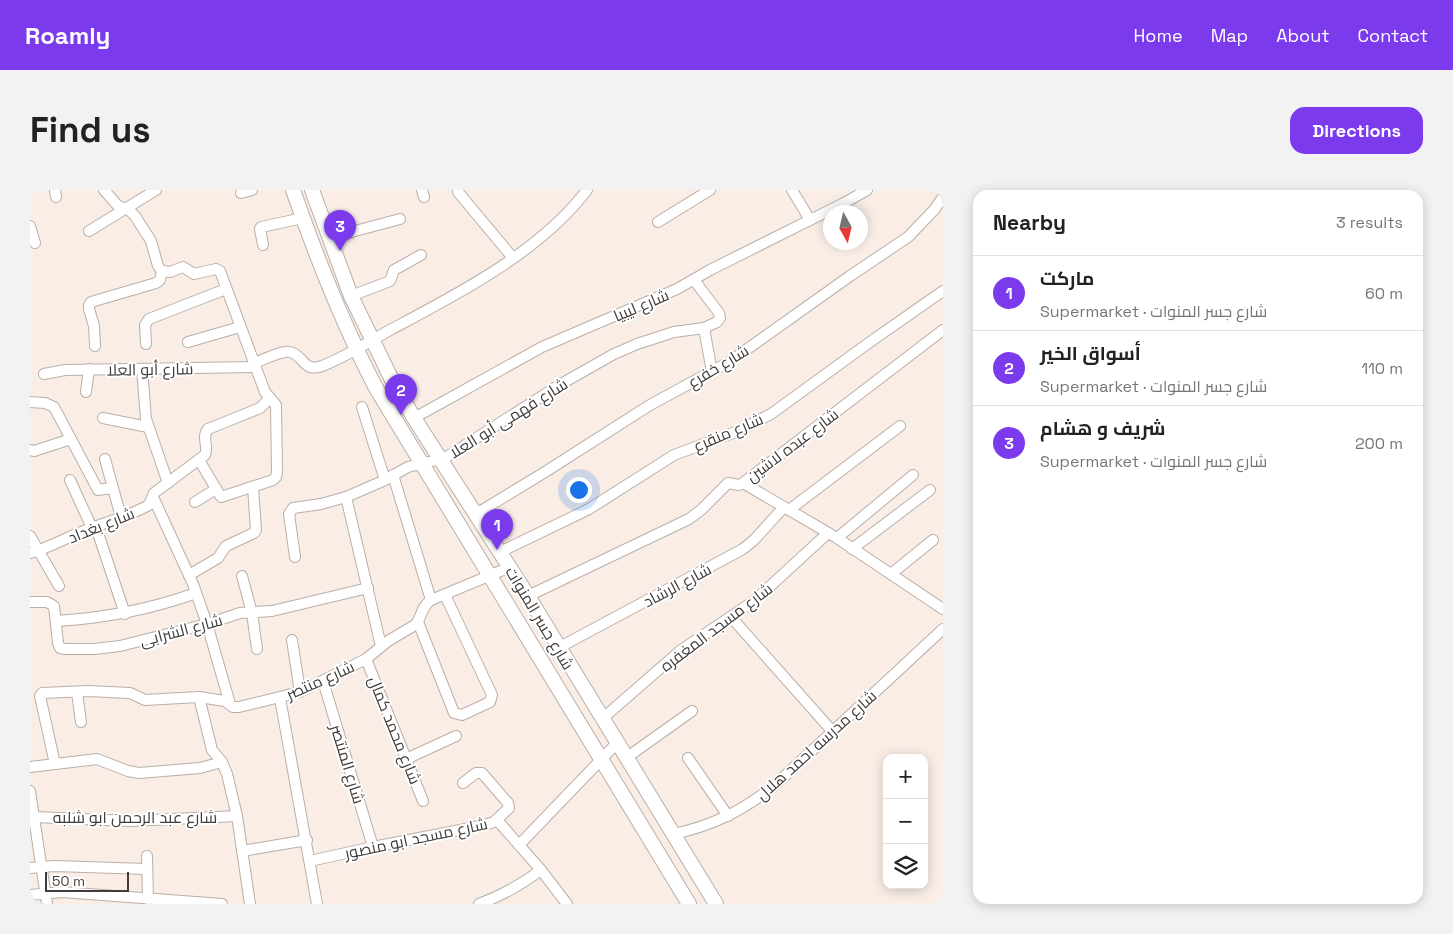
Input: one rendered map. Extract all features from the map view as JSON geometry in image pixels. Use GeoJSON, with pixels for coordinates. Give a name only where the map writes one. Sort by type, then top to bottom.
{"type":"FeatureCollection","features":[{"type":"Feature","properties":{"kind":"street"},"geometry":{"type":"LineString","coordinates":[[104,190],[118,206],[132,213],[151,241],[158,266],[162,271],[170,272],[183,268],[194,274],[218,269],[220,271],[264,392],[274,401],[278,410],[277,474],[273,480],[223,497],[198,460],[207,452],[205,432],[208,429],[260,408],[270,398]]}},
{"type":"Feature","properties":{"kind":"street"},"geometry":{"type":"LineString","coordinates":[[89,232],[156,190]]}},
{"type":"Feature","properties":{"kind":"street"},"geometry":{"type":"LineString","coordinates":[[241,193],[252,190]]}},
{"type":"Feature","properties":{"kind":"street","name":"شارع جسر المنوات"},"geometry":{"type":"LineString","coordinates":[[293,190],[333,299],[376,388],[689,904]]}},
{"type":"Feature","properties":{"kind":"street","name":"شارع جسر المنوات"},"geometry":{"type":"LineString","coordinates":[[312,190],[351,296],[372,340],[414,418],[510,567],[716,904]]}},
{"type":"Feature","properties":{"kind":"street"},"geometry":{"type":"LineString","coordinates":[[255,365],[288,351],[294,353],[309,367],[314,368],[356,349],[457,293],[512,258],[558,222],[587,190]]}},
{"type":"Feature","properties":{"kind":"street"},"geometry":{"type":"LineString","coordinates":[[658,222],[710,190]]}},
{"type":"Feature","properties":{"kind":"street"},"geometry":{"type":"LineString","coordinates":[[792,190],[810,220]]}},
{"type":"Feature","properties":{"kind":"street","name":"شارع ليبيا"},"geometry":{"type":"LineString","coordinates":[[414,418],[542,347],[660,297],[867,190]]}},
{"type":"Feature","properties":{"kind":"street"},"geometry":{"type":"LineString","coordinates":[[458,192],[512,258]]}},
{"type":"Feature","properties":{"kind":"street","name":"شارع خفرع"},"geometry":{"type":"LineString","coordinates":[[476,514],[650,405],[736,358],[908,237],[934,210],[943,197]]}},
{"type":"Feature","properties":{"kind":"street"},"geometry":{"type":"LineString","coordinates":[[262,245],[261,227],[303,218]]}},
{"type":"Feature","properties":{"kind":"street"},"geometry":{"type":"LineString","coordinates":[[330,238],[400,219]]}},
{"type":"Feature","properties":{"kind":"street"},"geometry":{"type":"LineString","coordinates":[[30,226],[35,242]]}},
{"type":"Feature","properties":{"kind":"street"},"geometry":{"type":"LineString","coordinates":[[351,296],[390,281],[394,270],[421,255]]}},
{"type":"Feature","properties":{"kind":"street"},"geometry":{"type":"LineString","coordinates":[[95,346],[94,326],[89,309],[91,302],[156,283],[160,280],[162,271]]}},
{"type":"Feature","properties":{"kind":"street"},"geometry":{"type":"LineString","coordinates":[[694,280],[720,314],[719,321],[704,328],[712,372]]}},
{"type":"Feature","properties":{"kind":"street"},"geometry":{"type":"LineString","coordinates":[[146,344],[145,326],[148,319],[226,289]]}},
{"type":"Feature","properties":{"kind":"street","name":"شارع منقرع"},"geometry":{"type":"LineString","coordinates":[[500,552],[589,509],[674,455],[738,431],[771,414],[943,291]]}},
{"type":"Feature","properties":{"kind":"street"},"geometry":{"type":"LineString","coordinates":[[188,342],[240,327]]}},
{"type":"Feature","properties":{"kind":"street","name":"شارع فهمى أبو العلا"},"geometry":{"type":"LineString","coordinates":[[295,557],[289,514],[293,508],[321,504],[346,497],[408,467],[441,460],[561,384],[614,354],[674,332],[704,328]]}},
{"type":"Feature","properties":{"kind":"street","name":"شارع عبده لاشين"},"geometry":{"type":"LineString","coordinates":[[528,596],[688,519],[702,510],[728,483],[739,485],[744,483],[943,330]]}},
{"type":"Feature","properties":{"kind":"street","name":"شارع أبو العلا"},"geometry":{"type":"LineString","coordinates":[[44,374],[62,370],[255,365]]}},
{"type":"Feature","properties":{"kind":"street"},"geometry":{"type":"LineString","coordinates":[[86,392],[89,369]]}},
{"type":"Feature","properties":{"kind":"street"},"geometry":{"type":"LineString","coordinates":[[142,369],[148,427],[168,483]]}},
{"type":"Feature","properties":{"kind":"street"},"geometry":{"type":"LineString","coordinates":[[30,402],[45,403],[54,407],[98,490],[112,488]]}},
{"type":"Feature","properties":{"kind":"street"},"geometry":{"type":"LineString","coordinates":[[362,407],[389,477],[431,600],[510,567]]}},
{"type":"Feature","properties":{"kind":"street"},"geometry":{"type":"LineString","coordinates":[[103,418],[148,427]]}},
{"type":"Feature","properties":{"kind":"street","name":"شارع الرشاد"},"geometry":{"type":"LineString","coordinates":[[558,648],[743,549],[787,508],[900,426]]}},
{"type":"Feature","properties":{"kind":"street"},"geometry":{"type":"LineString","coordinates":[[30,450],[34,451],[71,439]]}},
{"type":"Feature","properties":{"kind":"street"},"geometry":{"type":"LineString","coordinates":[[105,459],[121,517]]}},
{"type":"Feature","properties":{"kind":"street","name":"شارع بغداد"},"geometry":{"type":"LineString","coordinates":[[35,552],[148,505],[154,494],[198,460]]}},
{"type":"Feature","properties":{"kind":"street","name":"شارع مسجد المغفره"},"geometry":{"type":"LineString","coordinates":[[602,719],[680,651],[765,592],[833,536],[913,475]]}},
{"type":"Feature","properties":{"kind":"street"},"geometry":{"type":"LineString","coordinates":[[70,480],[94,527],[125,614]]}},
{"type":"Feature","properties":{"kind":"street"},"geometry":{"type":"LineString","coordinates":[[744,483],[852,548],[943,609]]}},
{"type":"Feature","properties":{"kind":"street"},"geometry":{"type":"LineString","coordinates":[[189,575],[218,558],[226,546],[254,532],[256,528],[253,487]]}},
{"type":"Feature","properties":{"kind":"street"},"geometry":{"type":"LineString","coordinates":[[195,502],[216,489]]}},
{"type":"Feature","properties":{"kind":"street"},"geometry":{"type":"LineString","coordinates":[[852,548],[930,490]]}},
{"type":"Feature","properties":{"kind":"street"},"geometry":{"type":"LineString","coordinates":[[153,497],[189,575],[208,624],[230,704]]}},
{"type":"Feature","properties":{"kind":"street"},"geometry":{"type":"LineString","coordinates":[[346,497],[381,646]]}},
{"type":"Feature","properties":{"kind":"street"},"geometry":{"type":"LineString","coordinates":[[30,536],[35,552],[59,586]]}},
{"type":"Feature","properties":{"kind":"street"},"geometry":{"type":"LineString","coordinates":[[890,574],[933,540]]}},
{"type":"Feature","properties":{"kind":"street"},"geometry":{"type":"LineString","coordinates":[[242,576],[252,613],[257,649]]}},
{"type":"Feature","properties":{"kind":"street","name":"شارع الشرابى"},"geometry":{"type":"LineString","coordinates":[[30,602],[47,602],[55,608],[60,648],[65,650],[94,649],[120,646],[208,624],[240,613],[272,611],[368,588]]}},
{"type":"Feature","properties":{"kind":"street"},"geometry":{"type":"LineString","coordinates":[[56,620],[85,619],[125,614],[196,593]]}},
{"type":"Feature","properties":{"kind":"street"},"geometry":{"type":"LineString","coordinates":[[418,622],[454,712],[462,715],[490,702],[492,695],[445,595]]}},
{"type":"Feature","properties":{"kind":"street","name":"شارع منتصر"},"geometry":{"type":"LineString","coordinates":[[55,764],[40,696],[42,693],[130,693],[145,700],[199,697],[226,701],[239,707],[280,698],[300,692],[366,659],[381,646],[418,622],[423,607],[431,600]]}},
{"type":"Feature","properties":{"kind":"street"},"geometry":{"type":"LineString","coordinates":[[731,617],[833,732]]}},
{"type":"Feature","properties":{"kind":"street","name":"شارع مدرسه احمد هلال"},"geometry":{"type":"LineString","coordinates":[[674,834],[711,824],[728,816],[759,798],[775,786],[943,629]]}},
{"type":"Feature","properties":{"kind":"street"},"geometry":{"type":"LineString","coordinates":[[292,640],[300,692]]}},
{"type":"Feature","properties":{"kind":"street","name":"شارع محمد كمال"},"geometry":{"type":"LineString","coordinates":[[366,659],[423,801]]}},
{"type":"Feature","properties":{"kind":"street","name":"شارع المنتصر"},"geometry":{"type":"LineString","coordinates":[[323,681],[373,847]]}},
{"type":"Feature","properties":{"kind":"street"},"geometry":{"type":"LineString","coordinates":[[77,692],[81,722]]}},
{"type":"Feature","properties":{"kind":"street"},"geometry":{"type":"LineString","coordinates":[[199,697],[210,744],[215,755],[222,762],[227,774],[237,816],[250,904]]}},
{"type":"Feature","properties":{"kind":"street"},"geometry":{"type":"LineString","coordinates":[[280,698],[317,904]]}},
{"type":"Feature","properties":{"kind":"street"},"geometry":{"type":"LineString","coordinates":[[626,758],[692,711]]}},
{"type":"Feature","properties":{"kind":"street"},"geometry":{"type":"LineString","coordinates":[[406,759],[456,736]]}},
{"type":"Feature","properties":{"kind":"street"},"geometry":{"type":"LineString","coordinates":[[519,845],[618,743]]}},
{"type":"Feature","properties":{"kind":"street"},"geometry":{"type":"LineString","coordinates":[[688,758],[728,816]]}},
{"type":"Feature","properties":{"kind":"street"},"geometry":{"type":"LineString","coordinates":[[30,767],[97,759],[128,771],[139,773],[200,768],[222,762]]}},
{"type":"Feature","properties":{"kind":"street","name":"شارع مسجد ابو منصور"},"geometry":{"type":"LineString","coordinates":[[310,861],[481,826],[497,820],[508,810],[509,804],[480,772],[463,783]]}},
{"type":"Feature","properties":{"kind":"street"},"geometry":{"type":"LineString","coordinates":[[30,791],[47,904]]}},
{"type":"Feature","properties":{"kind":"street","name":"شارع عبد الرحمن ابو شلبه"},"geometry":{"type":"LineString","coordinates":[[32,812],[130,821],[237,816]]}},
{"type":"Feature","properties":{"kind":"street"},"geometry":{"type":"LineString","coordinates":[[497,820],[541,870],[567,904]]}},
{"type":"Feature","properties":{"kind":"street"},"geometry":{"type":"LineString","coordinates":[[242,851],[307,840]]}},
{"type":"Feature","properties":{"kind":"street"},"geometry":{"type":"LineString","coordinates":[[147,856],[148,899]]}},
{"type":"Feature","properties":{"kind":"street"},"geometry":{"type":"LineString","coordinates":[[30,868],[54,866],[148,869]]}},
{"type":"Feature","properties":{"kind":"street"},"geometry":{"type":"LineString","coordinates":[[479,904],[493,899],[526,881],[541,870]]}},
{"type":"Feature","properties":{"kind":"street"},"geometry":{"type":"LineString","coordinates":[[30,895],[62,892],[132,901],[148,899],[221,904]]}},
{"type":"Feature","properties":{"kind":"place","name":"شريف و هشام"},"geometry":{"type":"Point","coordinates":[340,251]}},
{"type":"Feature","properties":{"kind":"place","name":"أسواق الخير"},"geometry":{"type":"Point","coordinates":[401,415]}},
{"type":"Feature","properties":{"kind":"place","name":"ماركت"},"geometry":{"type":"Point","coordinates":[497,550]}}]}
